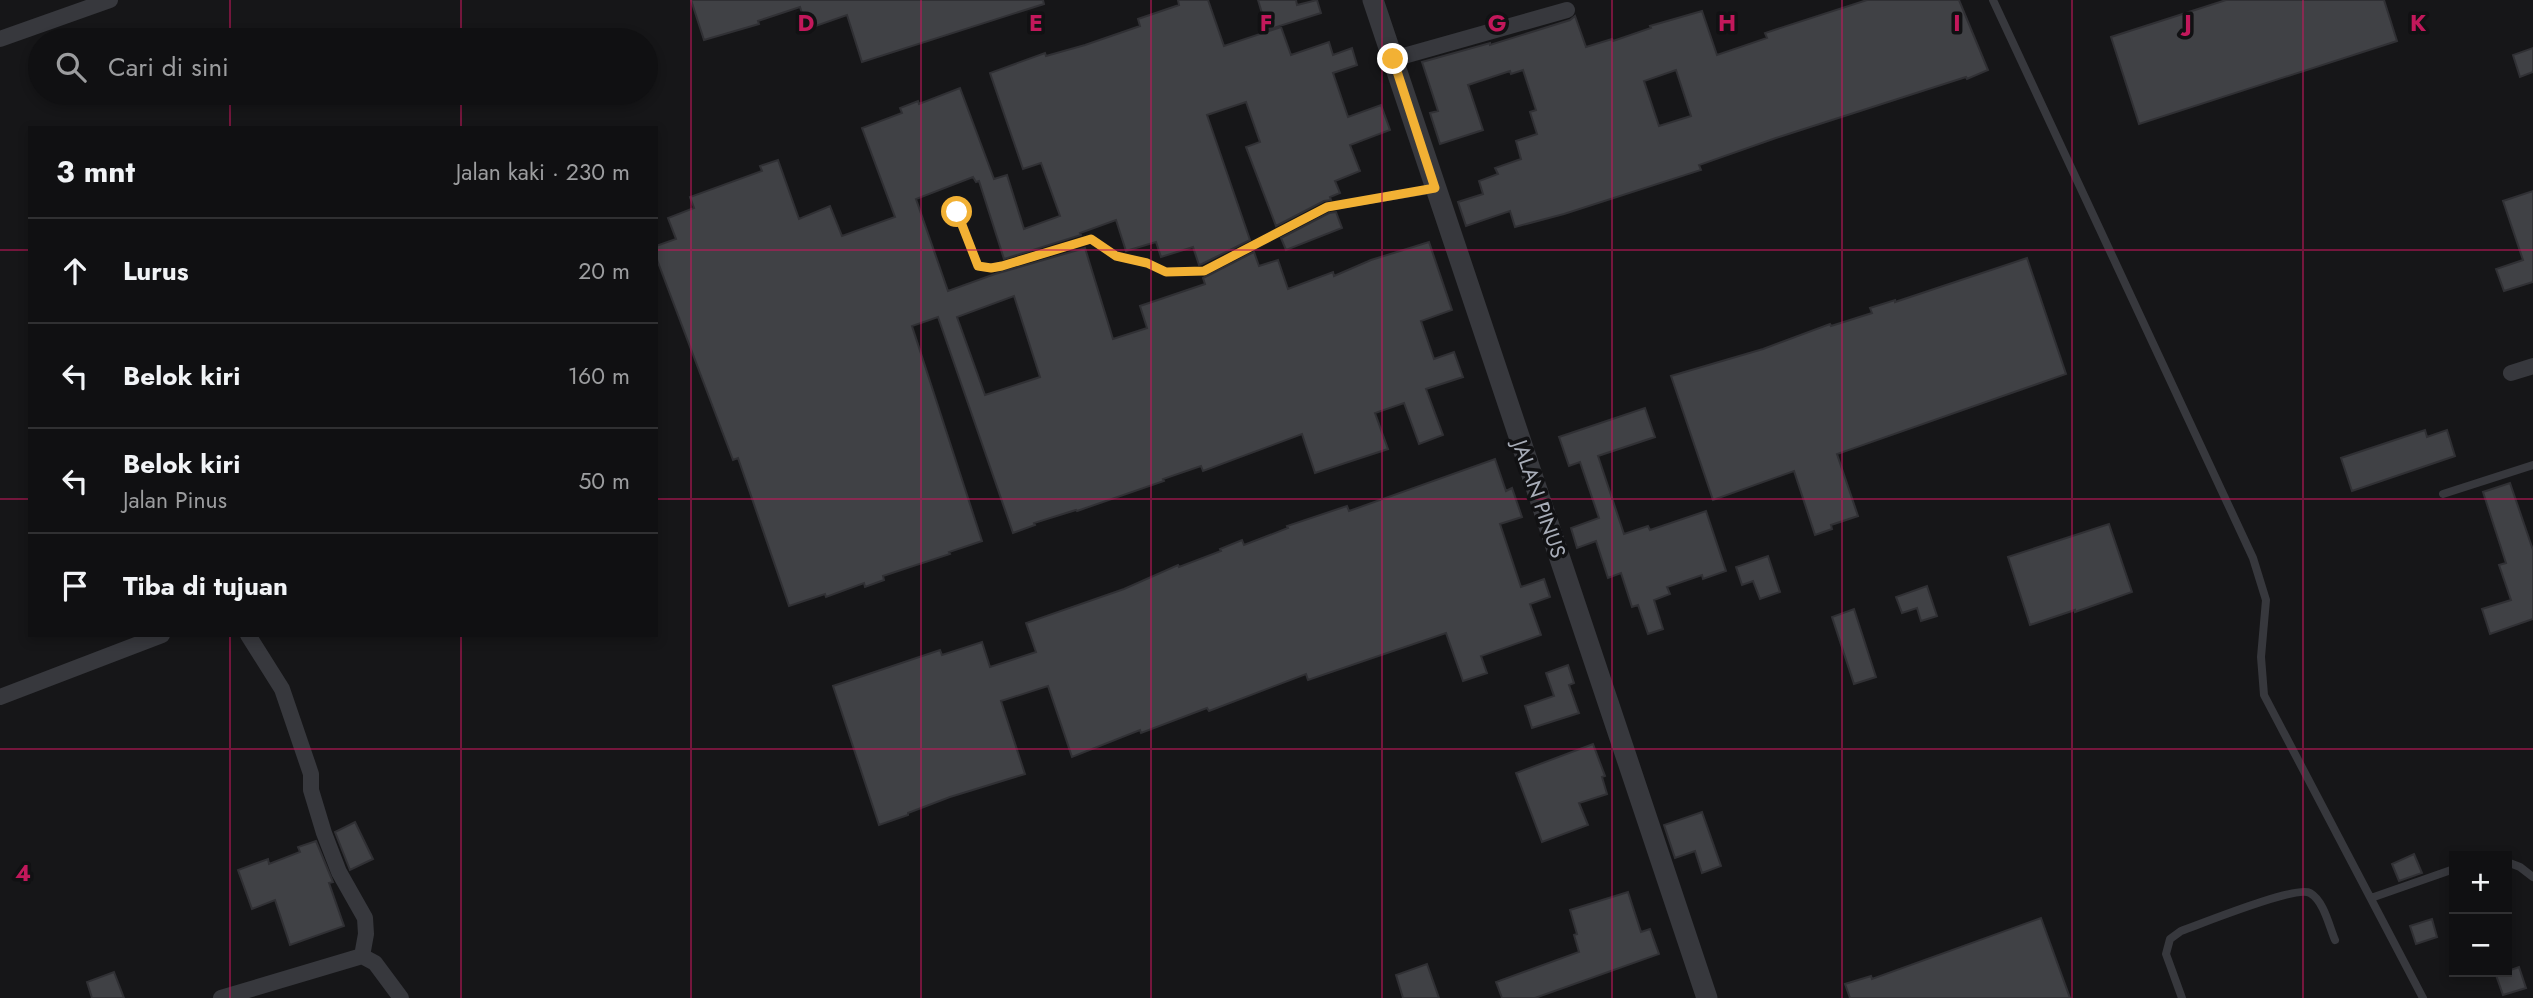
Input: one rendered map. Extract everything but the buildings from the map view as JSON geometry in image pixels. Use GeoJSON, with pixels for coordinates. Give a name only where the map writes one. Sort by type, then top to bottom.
{"type":"FeatureCollection","features":[{"type":"Feature","properties":{"kind":"street"},"geometry":{"type":"LineString","coordinates":[[31,28],[110,0]]}},
{"type":"Feature","properties":{"kind":"street","name":"JALAN PINUS"},"geometry":{"type":"LineString","coordinates":[[1373,0],[1707,998]]}},
{"type":"Feature","properties":{"kind":"street"},"geometry":{"type":"LineString","coordinates":[[1393,59],[1567,10]]}},
{"type":"Feature","properties":{"kind":"street"},"geometry":{"type":"LineString","coordinates":[[0,39],[28,29]]}},
{"type":"Feature","properties":{"kind":"street"},"geometry":{"type":"LineString","coordinates":[[2511,373],[2533,366]]}},
{"type":"Feature","properties":{"kind":"street"},"geometry":{"type":"LineString","coordinates":[[0,697],[157,637]]}},
{"type":"Feature","properties":{"kind":"street"},"geometry":{"type":"LineString","coordinates":[[249,637],[282,689],[311,775],[311,790],[324,833],[339,872],[365,918],[366,934],[362,956]]}},
{"type":"Feature","properties":{"kind":"street"},"geometry":{"type":"LineString","coordinates":[[221,998],[362,956],[375,963],[401,998]]}},
{"type":"Feature","properties":{"kind":"lane"},"geometry":{"type":"LineString","coordinates":[[1993,0],[2253,558],[2266,600],[2261,657],[2264,695],[2423,998]]}},
{"type":"Feature","properties":{"kind":"lane"},"geometry":{"type":"LineString","coordinates":[[957,212],[978,266],[1002,266],[1091,239],[1116,256],[1147,263],[1166,272],[1204,271],[1327,207],[1435,188]]}},
{"type":"Feature","properties":{"kind":"lane"},"geometry":{"type":"LineString","coordinates":[[2443,494],[2533,465]]}},
{"type":"Feature","properties":{"kind":"lane"},"geometry":{"type":"LineString","coordinates":[[2512,864],[2533,877]]}},
{"type":"Feature","properties":{"kind":"lane"},"geometry":{"type":"LineString","coordinates":[[2371,898],[2449,871]]}},
{"type":"Feature","properties":{"kind":"lane"},"geometry":{"type":"LineString","coordinates":[[2182,998],[2166,954],[2170,939],[2181,931],[2267,900],[2303,891],[2319,901],[2335,940]]}},
{"type":"Feature","properties":{"kind":"route"},"geometry":{"type":"LineString","coordinates":[[957,212],[978,266],[1002,266],[1091,239],[1116,256],[1147,263],[1166,272],[1204,271],[1327,207],[1435,188],[1393,59]]}}]}
